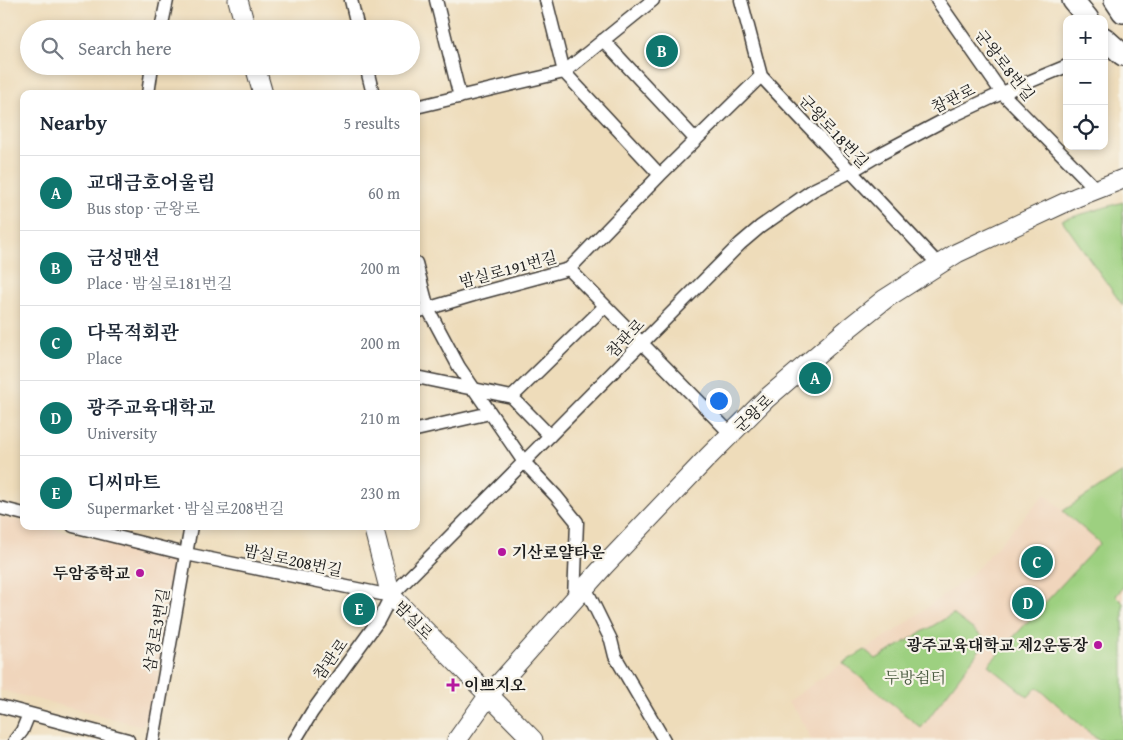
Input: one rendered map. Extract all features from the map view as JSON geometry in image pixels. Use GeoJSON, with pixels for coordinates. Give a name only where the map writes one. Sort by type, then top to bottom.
{"type":"FeatureCollection","features":[{"type":"Feature","properties":{"kind":"main road"},"geometry":{"type":"LineString","coordinates":[[238,0],[244,20]]}},
{"type":"Feature","properties":{"kind":"main road"},"geometry":{"type":"LineString","coordinates":[[1073,0],[1085,15]]}},
{"type":"Feature","properties":{"kind":"main road"},"geometry":{"type":"LineString","coordinates":[[1115,0],[1123,12]]}},
{"type":"Feature","properties":{"kind":"main road"},"geometry":{"type":"LineString","coordinates":[[258,75],[262,90]]}},
{"type":"Feature","properties":{"kind":"main road","name":"군왕로"},"geometry":{"type":"LineString","coordinates":[[457,740],[489,695],[580,593],[730,434],[766,399],[884,299],[957,253],[1096,189],[1123,179]]}},
{"type":"Feature","properties":{"kind":"main road","name":"밤실로"},"geometry":{"type":"LineString","coordinates":[[374,530],[391,596],[533,740]]}},
{"type":"Feature","properties":{"kind":"street"},"geometry":{"type":"LineString","coordinates":[[163,20],[167,0]]}},
{"type":"Feature","properties":{"kind":"street"},"geometry":{"type":"LineString","coordinates":[[351,0],[356,20]]}},
{"type":"Feature","properties":{"kind":"street"},"geometry":{"type":"LineString","coordinates":[[436,0],[460,96]]}},
{"type":"Feature","properties":{"kind":"street"},"geometry":{"type":"LineString","coordinates":[[546,0],[564,72],[660,175]]}},
{"type":"Feature","properties":{"kind":"street"},"geometry":{"type":"LineString","coordinates":[[420,106],[564,72],[653,0]]}},
{"type":"Feature","properties":{"kind":"street","name":"군왕로18번길"},"geometry":{"type":"LineString","coordinates":[[741,0],[761,76],[938,264]]}},
{"type":"Feature","properties":{"kind":"street","name":"군왕로8번길"},"geometry":{"type":"LineString","coordinates":[[937,0],[1002,93],[1096,189]]}},
{"type":"Feature","properties":{"kind":"street"},"geometry":{"type":"LineString","coordinates":[[603,40],[696,140]]}},
{"type":"Feature","properties":{"kind":"street","name":"참판로"},"geometry":{"type":"LineString","coordinates":[[295,740],[312,712],[378,621],[391,596],[740,244],[760,227],[813,190],[850,172],[942,121],[1063,68]]}},
{"type":"Feature","properties":{"kind":"street"},"geometry":{"type":"LineString","coordinates":[[149,90],[151,75]]}},
{"type":"Feature","properties":{"kind":"street"},"geometry":{"type":"LineString","coordinates":[[368,75],[372,90]]}},
{"type":"Feature","properties":{"kind":"street","name":"밤실로191번길"},"geometry":{"type":"LineString","coordinates":[[422,310],[569,269],[660,175],[761,76]]}},
{"type":"Feature","properties":{"kind":"street"},"geometry":{"type":"LineString","coordinates":[[569,269],[730,434]]}},
{"type":"Feature","properties":{"kind":"street"},"geometry":{"type":"LineString","coordinates":[[420,294],[422,310],[490,413],[524,462],[577,522],[580,593],[611,640],[615,656],[664,740]]}},
{"type":"Feature","properties":{"kind":"street"},"geometry":{"type":"LineString","coordinates":[[512,397],[605,306]]}},
{"type":"Feature","properties":{"kind":"street"},"geometry":{"type":"LineString","coordinates":[[420,378],[512,397],[550,436]]}},
{"type":"Feature","properties":{"kind":"street"},"geometry":{"type":"LineString","coordinates":[[420,429],[490,413]]}},
{"type":"Feature","properties":{"kind":"street"},"geometry":{"type":"LineString","coordinates":[[0,508],[20,513]]}},
{"type":"Feature","properties":{"kind":"street","name":"밤실로208번길"},"geometry":{"type":"LineString","coordinates":[[89,530],[186,554],[391,596]]}},
{"type":"Feature","properties":{"kind":"street","name":"삼정로3번길"},"geometry":{"type":"LineString","coordinates":[[153,740],[171,648],[190,530]]}},
{"type":"Feature","properties":{"kind":"street"},"geometry":{"type":"LineString","coordinates":[[0,706],[123,739]]}},
{"type":"Feature","properties":{"kind":"street"},"geometry":{"type":"LineString","coordinates":[[15,740],[22,731],[29,714]]}},
{"type":"Feature","properties":{"kind":"shaded area"},"geometry":{"type":"Polygon","coordinates":[[[1123,472],[1123,740],[811,740],[804,725],[788,701],[843,663],[895,631],[972,574],[1045,494],[1063,510],[1123,472]]]}},
{"type":"Feature","properties":{"kind":"shaded area","name":"두암중학교"},"geometry":{"type":"Polygon","coordinates":[[[0,517],[20,521],[20,530],[58,530],[162,555],[178,562],[153,707],[142,726],[0,690],[0,517]]]}},
{"type":"Feature","properties":{"kind":"green space"},"geometry":{"type":"Polygon","coordinates":[[[1123,202],[1123,306],[1062,220],[1123,202]]]}},
{"type":"Feature","properties":{"kind":"green space"},"geometry":{"type":"Polygon","coordinates":[[[1123,472],[1123,587],[1116,596],[1123,603],[1123,740],[1098,740],[1037,687],[1028,697],[988,665],[1100,543],[1063,511],[1123,472]]]}},
{"type":"Feature","properties":{"kind":"green space","name":"두방쉼터"},"geometry":{"type":"Polygon","coordinates":[[[953,614],[987,640],[921,728],[843,663],[865,650],[876,659],[953,614]]]}},
{"type":"Feature","properties":{"kind":"place","name":"금성맨션"},"geometry":{"type":"Point","coordinates":[662,51]}},
{"type":"Feature","properties":{"kind":"place","name":"교대금호어울림"},"geometry":{"type":"Point","coordinates":[815,378]}},
{"type":"Feature","properties":{"kind":"place","name":"기산로얄타운"},"geometry":{"type":"Point","coordinates":[502,552]}},
{"type":"Feature","properties":{"kind":"place","name":"다목적회관"},"geometry":{"type":"Point","coordinates":[1037,562]}},
{"type":"Feature","properties":{"kind":"place","name":"두암중학교"},"geometry":{"type":"Point","coordinates":[140,573]}},
{"type":"Feature","properties":{"kind":"place","name":"광주교육대학교"},"geometry":{"type":"Point","coordinates":[1028,603]}},
{"type":"Feature","properties":{"kind":"place","name":"디씨마트"},"geometry":{"type":"Point","coordinates":[359,609]}},
{"type":"Feature","properties":{"kind":"place","name":"광주교육대학교 제2운동장"},"geometry":{"type":"Point","coordinates":[1098,645]}},
{"type":"Feature","properties":{"kind":"place","name":"이쁘지오"},"geometry":{"type":"Point","coordinates":[453,685]}}]}
